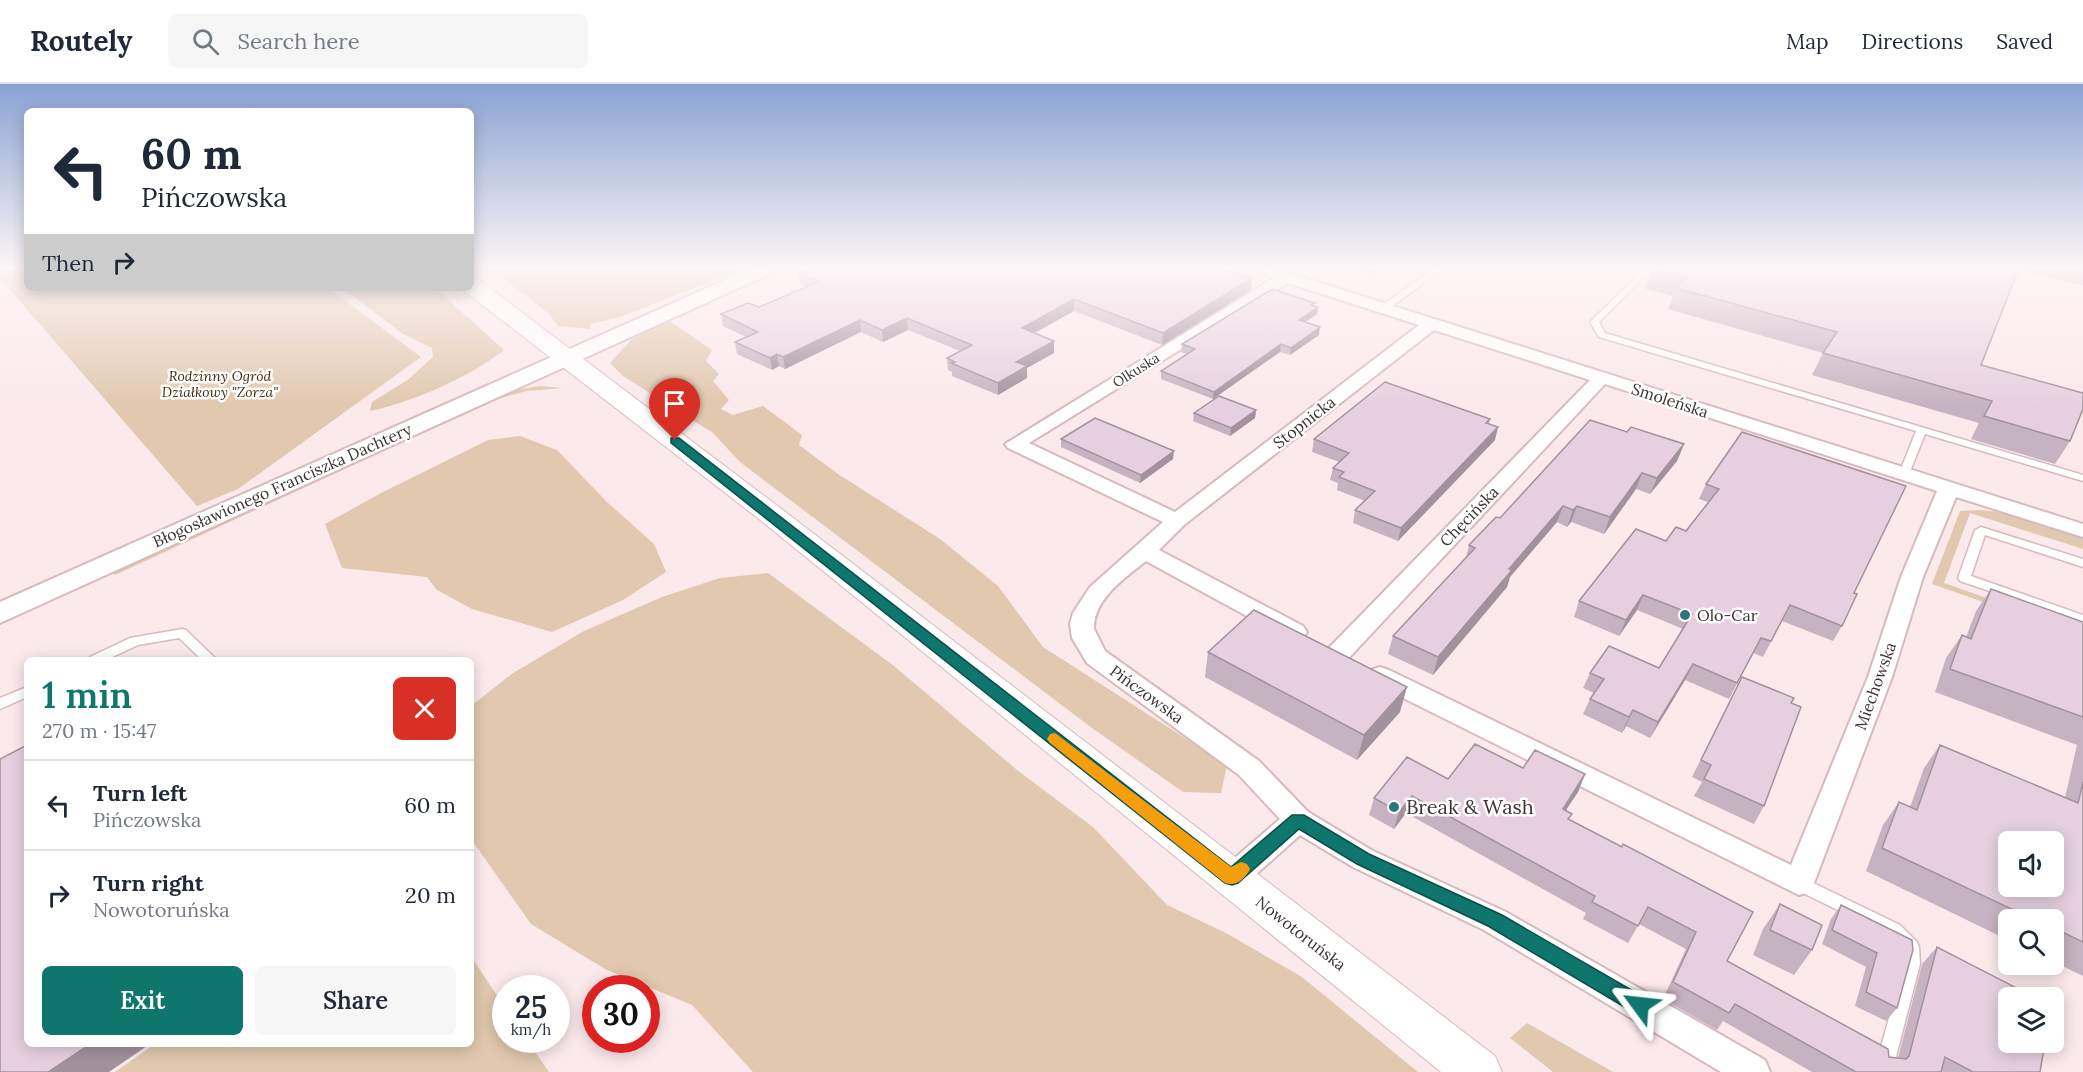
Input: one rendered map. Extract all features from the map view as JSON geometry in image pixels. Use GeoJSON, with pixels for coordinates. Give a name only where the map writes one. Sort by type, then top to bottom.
{"type":"FeatureCollection","features":[{"type":"Feature","properties":{"kind":"main road","name":"Nowotoruńska"},"geometry":{"type":"LineString","coordinates":[[509,314],[769,513],[1478,1072]]}},
{"type":"Feature","properties":{"kind":"street","name":"Błogosławionego Franciszka Dachtery"},"geometry":{"type":"LineString","coordinates":[[0,613],[662,314]]}},
{"type":"Feature","properties":{"kind":"street","name":"Olkuska"},"geometry":{"type":"LineString","coordinates":[[1177,521],[1016,444],[1227,314]]}},
{"type":"Feature","properties":{"kind":"street","name":"Smoleńska"},"geometry":{"type":"LineString","coordinates":[[1404,314],[2083,531]]}},
{"type":"Feature","properties":{"kind":"street","name":"Stopnicka"},"geometry":{"type":"LineString","coordinates":[[1145,551],[1177,521],[1432,323]]}},
{"type":"Feature","properties":{"kind":"street","name":"Chęcińska"},"geometry":{"type":"LineString","coordinates":[[1337,655],[1600,378]]}},
{"type":"Feature","properties":{"kind":"street","name":"Miechowska"},"geometry":{"type":"LineString","coordinates":[[1799,883],[1880,677],[1912,578],[1949,488]]}},
{"type":"Feature","properties":{"kind":"street"},"geometry":{"type":"LineString","coordinates":[[1145,551],[1337,655],[1799,883]]}},
{"type":"Feature","properties":{"kind":"street","name":"Pińczowska"},"geometry":{"type":"LineString","coordinates":[[1145,551],[1120,570],[1094,602],[1082,623],[1085,640],[1096,657],[1249,768],[1298,820],[1363,859],[1495,921],[1753,1072]]}},
{"type":"Feature","properties":{"kind":"street"},"geometry":{"type":"LineString","coordinates":[[1232,878],[1298,820]]}},
{"type":"Feature","properties":{"kind":"lane"},"geometry":{"type":"LineString","coordinates":[[1602,314],[1594,322],[1602,335],[2083,477]]}},
{"type":"Feature","properties":{"kind":"lane"},"geometry":{"type":"LineString","coordinates":[[1904,474],[1921,431]]}},
{"type":"Feature","properties":{"kind":"lane"},"geometry":{"type":"LineString","coordinates":[[2083,563],[1981,530],[1964,578],[2083,619]]}},
{"type":"Feature","properties":{"kind":"lane"},"geometry":{"type":"LineString","coordinates":[[101,657],[135,641],[182,633],[206,657]]}},
{"type":"Feature","properties":{"kind":"lane"},"geometry":{"type":"LineString","coordinates":[[0,704],[24,693]]}},
{"type":"Feature","properties":{"kind":"lane"},"geometry":{"type":"LineString","coordinates":[[1799,883],[1894,930],[1911,947],[1912,964],[1883,1072]]}},
{"type":"Feature","properties":{"kind":"green space","name":"Rodzinny Ogród Działkowy \"Zorza\""},"geometry":{"type":"Polygon","coordinates":[[[31,314],[363,314],[421,357],[238,489],[197,506],[31,314]]]}},
{"type":"Feature","properties":{"kind":"green space"},"geometry":{"type":"Polygon","coordinates":[[[377,314],[464,314],[504,350],[458,379],[422,395],[370,411],[372,402],[409,379],[433,357],[432,348],[403,334],[377,314]]]}},
{"type":"Feature","properties":{"kind":"green space"},"geometry":{"type":"Polygon","coordinates":[[[549,314],[627,314],[591,324],[590,329],[558,326],[549,314]]]}},
{"type":"Feature","properties":{"kind":"green space"},"geometry":{"type":"Polygon","coordinates":[[[668,320],[712,350],[706,361],[719,374],[713,381],[729,400],[721,409],[733,415],[763,406],[802,435],[799,445],[838,474],[940,539],[998,586],[1043,647],[1227,765],[1221,793],[1183,792],[1092,728],[740,462],[713,433],[623,376],[610,363],[631,340],[668,320]]]}},
{"type":"Feature","properties":{"kind":"green space"},"geometry":{"type":"Polygon","coordinates":[[[541,386],[562,388],[527,391],[496,399],[115,575],[110,571],[507,391],[541,386]]]}},
{"type":"Feature","properties":{"kind":"green space"},"geometry":{"type":"Polygon","coordinates":[[[520,436],[557,450],[607,502],[654,544],[666,572],[623,600],[552,632],[472,609],[437,590],[427,577],[342,568],[325,524],[381,493],[488,440],[520,436]]]}},
{"type":"Feature","properties":{"kind":"green space"},"geometry":{"type":"Polygon","coordinates":[[[1980,510],[2008,513],[2083,537],[2083,549],[1970,513],[1944,583],[2083,632],[2083,637],[1932,584],[1960,511],[1980,510]]]}},
{"type":"Feature","properties":{"kind":"green space"},"geometry":{"type":"Polygon","coordinates":[[[768,573],[894,666],[1017,770],[1093,827],[1167,905],[1226,933],[1302,977],[1418,1072],[753,1072],[692,1005],[660,992],[660,975],[620,975],[605,969],[531,924],[474,843],[474,704],[513,673],[584,631],[662,597],[720,578],[768,573]]]}},
{"type":"Feature","properties":{"kind":"green space"},"geometry":{"type":"Polygon","coordinates":[[[474,961],[492,988],[492,1053],[536,1053],[549,1072],[115,1072],[151,1047],[474,1047],[474,961]]]}},
{"type":"Feature","properties":{"kind":"green space"},"geometry":{"type":"Polygon","coordinates":[[[1527,1023],[1613,1072],[1553,1072],[1510,1038],[1527,1023]]]}},
{"type":"Feature","properties":{"kind":"building"},"geometry":{"type":"Polygon","coordinates":[[[721,314],[1047,314],[1022,328],[1054,341],[1016,362],[1027,366],[998,383],[951,363],[955,362],[947,358],[972,345],[907,318],[882,330],[860,320],[783,357],[777,354],[770,358],[735,342],[758,332],[721,314]]]}},
{"type":"Feature","properties":{"kind":"building"},"geometry":{"type":"Polygon","coordinates":[[[1114,314],[1194,314],[1163,333],[1114,314]]]}},
{"type":"Feature","properties":{"kind":"building"},"geometry":{"type":"Polygon","coordinates":[[[1231,314],[1308,314],[1299,320],[1320,327],[1291,348],[1281,344],[1214,392],[1161,371],[1195,349],[1182,344],[1231,314]]]}},
{"type":"Feature","properties":{"kind":"building"},"geometry":{"type":"Polygon","coordinates":[[[1772,314],[2001,314],[1981,365],[2083,393],[2083,409],[2070,441],[1984,416],[1992,401],[1823,353],[1837,332],[1772,314]]]}},
{"type":"Feature","properties":{"kind":"building"},"geometry":{"type":"Polygon","coordinates":[[[1385,382],[1490,419],[1486,423],[1498,427],[1401,528],[1355,510],[1375,491],[1339,477],[1344,472],[1333,468],[1349,453],[1314,439],[1385,382]]]}},
{"type":"Feature","properties":{"kind":"building"},"geometry":{"type":"Polygon","coordinates":[[[1219,396],[1256,410],[1231,428],[1194,413],[1219,396]]]}},
{"type":"Feature","properties":{"kind":"building"},"geometry":{"type":"Polygon","coordinates":[[[1095,418],[1174,451],[1141,475],[1061,439],[1095,418]]]}},
{"type":"Feature","properties":{"kind":"building"},"geometry":{"type":"Polygon","coordinates":[[[1590,420],[1627,432],[1631,427],[1684,444],[1657,478],[1642,473],[1610,517],[1577,506],[1573,510],[1563,506],[1438,657],[1393,636],[1475,548],[1469,545],[1496,517],[1500,518],[1590,420]]]}},
{"type":"Feature","properties":{"kind":"building"},"geometry":{"type":"Polygon","coordinates":[[[1742,432],[1906,486],[1854,593],[1857,594],[1842,626],[1790,605],[1771,641],[1761,638],[1737,683],[1693,664],[1658,722],[1633,710],[1629,717],[1590,699],[1604,679],[1590,673],[1609,646],[1659,668],[1692,614],[1643,595],[1626,620],[1579,601],[1636,529],[1666,541],[1676,527],[1686,531],[1719,489],[1706,484],[1742,432]]]}},
{"type":"Feature","properties":{"kind":"building"},"geometry":{"type":"Polygon","coordinates":[[[1991,589],[2083,622],[2083,717],[1950,669],[1962,635],[1971,639],[1991,589]]]}},
{"type":"Feature","properties":{"kind":"building"},"geometry":{"type":"Polygon","coordinates":[[[1254,610],[1407,687],[1364,735],[1208,652],[1254,610]]]}},
{"type":"Feature","properties":{"kind":"building"},"geometry":{"type":"Polygon","coordinates":[[[1742,677],[1794,698],[1791,703],[1801,707],[1764,806],[1704,779],[1711,765],[1701,760],[1742,677]]]}},
{"type":"Feature","properties":{"kind":"building"},"geometry":{"type":"Polygon","coordinates":[[[1475,744],[1523,768],[1535,750],[1585,774],[1563,809],[1572,814],[1568,819],[1622,847],[1623,844],[1753,912],[1727,961],[1888,1049],[1889,1057],[1906,1059],[1909,1056],[1937,947],[2015,987],[1998,987],[1998,1053],[2043,1053],[2040,1072],[1973,1072],[1945,1057],[1941,1072],[1856,1072],[1735,1004],[1729,1013],[1673,982],[1696,932],[1648,907],[1638,926],[1592,902],[1595,896],[1412,796],[1399,812],[1374,798],[1407,757],[1448,779],[1475,744]]]}},
{"type":"Feature","properties":{"kind":"building"},"geometry":{"type":"Polygon","coordinates":[[[1940,745],[2078,803],[2083,782],[2083,942],[2064,933],[2064,909],[2012,909],[1882,848],[1899,802],[1917,810],[1940,745]]]}},
{"type":"Feature","properties":{"kind":"building"},"geometry":{"type":"Polygon","coordinates":[[[24,747],[24,1047],[86,1047],[48,1072],[0,1072],[0,759],[24,747]]]}},
{"type":"Feature","properties":{"kind":"building"},"geometry":{"type":"Polygon","coordinates":[[[1780,904],[1822,925],[1812,950],[1770,930],[1780,904]]]}},
{"type":"Feature","properties":{"kind":"building"},"geometry":{"type":"Polygon","coordinates":[[[1841,905],[1912,940],[1913,950],[1897,1008],[1866,992],[1877,953],[1832,930],[1841,905]]]}},
{"type":"Feature","properties":{"kind":"slow traffic"},"geometry":{"type":"LineString","coordinates":[[1055,739],[1232,878],[1241,869]]}},
{"type":"Feature","properties":{"kind":"place","name":"Olo-Car"},"geometry":{"type":"Point","coordinates":[1685,615]}},
{"type":"Feature","properties":{"kind":"place","name":"Break & Wash"},"geometry":{"type":"Point","coordinates":[1394,807]}},
{"type":"Feature","properties":{"kind":"route"},"geometry":{"type":"LineString","coordinates":[[675,440],[1232,878],[1298,820],[1363,859],[1495,921],[1640,1005]]}}]}
